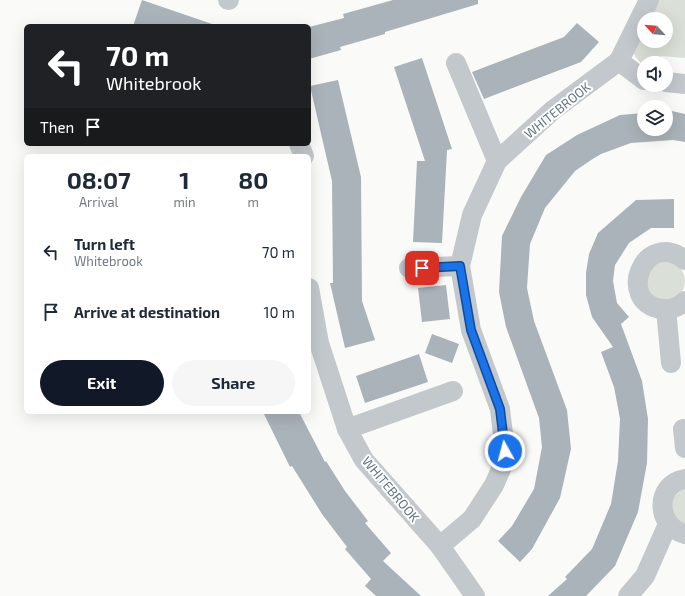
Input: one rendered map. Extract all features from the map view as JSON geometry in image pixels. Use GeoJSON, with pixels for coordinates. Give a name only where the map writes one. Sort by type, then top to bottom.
{"type":"FeatureCollection","features":[{"type":"Feature","properties":{"kind":"street","name":"WHITEBROOK"},"geometry":{"type":"LineString","coordinates":[[440,546],[472,519],[494,485],[502,467],[505,451],[500,409],[471,330],[460,266],[472,215],[497,161],[553,110],[619,61],[649,0]]}},
{"type":"Feature","properties":{"kind":"street"},"geometry":{"type":"LineString","coordinates":[[619,61],[637,75]]}},
{"type":"Feature","properties":{"kind":"street"},"geometry":{"type":"LineString","coordinates":[[456,63],[497,161]]}},
{"type":"Feature","properties":{"kind":"street"},"geometry":{"type":"LineString","coordinates":[[673,83],[685,84]]}},
{"type":"Feature","properties":{"kind":"street"},"geometry":{"type":"LineString","coordinates":[[685,260],[671,252],[661,252],[648,258],[640,269],[637,278],[638,288],[642,297],[649,304],[657,308],[666,309],[675,308],[685,302]]}},
{"type":"Feature","properties":{"kind":"street"},"geometry":{"type":"LineString","coordinates":[[409,268],[460,266]]}},
{"type":"Feature","properties":{"kind":"street","name":"WHITEBROOK"},"geometry":{"type":"LineString","coordinates":[[311,299],[319,343],[347,429],[364,460],[440,546],[475,596]]}},
{"type":"Feature","properties":{"kind":"street"},"geometry":{"type":"LineString","coordinates":[[666,309],[671,363]]}},
{"type":"Feature","properties":{"kind":"street"},"geometry":{"type":"LineString","coordinates":[[347,429],[453,391]]}},
{"type":"Feature","properties":{"kind":"street"},"geometry":{"type":"LineString","coordinates":[[685,479],[672,484],[662,498],[661,508],[663,516],[668,524],[675,530],[685,534]]}},
{"type":"Feature","properties":{"kind":"street"},"geometry":{"type":"LineString","coordinates":[[628,596],[645,576],[668,524]]}},
{"type":"Feature","properties":{"kind":"shaded area"},"geometry":{"type":"Polygon","coordinates":[[[659,0],[685,0],[685,58],[673,56],[637,56],[637,58],[635,56],[632,50],[637,41],[637,48],[673,48],[673,12],[653,12],[659,0]]]}},
{"type":"Feature","properties":{"kind":"shaded area"},"geometry":{"type":"Polygon","coordinates":[[[666,262],[679,268],[685,281],[679,294],[666,300],[653,294],[647,281],[653,268],[666,262]]]}},
{"type":"Feature","properties":{"kind":"shaded area"},"geometry":{"type":"Polygon","coordinates":[[[685,487],[685,524],[673,517],[671,499],[685,487]]]}},
{"type":"Feature","properties":{"kind":"building"},"geometry":{"type":"Polygon","coordinates":[[[142,0],[212,24],[134,24],[142,0]]]}},
{"type":"Feature","properties":{"kind":"building"},"geometry":{"type":"Polygon","coordinates":[[[393,0],[478,0],[478,4],[385,32],[385,34],[340,47],[341,50],[311,58],[311,26],[344,18],[343,14],[393,0]]]}},
{"type":"Feature","properties":{"kind":"building"},"geometry":{"type":"Polygon","coordinates":[[[577,23],[599,42],[581,62],[484,99],[472,72],[564,37],[577,23]]]}},
{"type":"Feature","properties":{"kind":"building"},"geometry":{"type":"Polygon","coordinates":[[[422,58],[452,149],[447,150],[442,243],[413,242],[417,161],[425,161],[394,67],[422,58]]]}},
{"type":"Feature","properties":{"kind":"building"},"geometry":{"type":"Polygon","coordinates":[[[338,80],[361,177],[362,301],[375,340],[345,348],[330,283],[333,283],[332,181],[311,86],[338,80]]]}},
{"type":"Feature","properties":{"kind":"building"},"geometry":{"type":"Polygon","coordinates":[[[673,111],[685,114],[685,142],[673,140],[631,143],[601,154],[591,160],[575,171],[545,208],[530,244],[527,288],[534,321],[567,410],[571,449],[560,498],[532,549],[520,562],[498,541],[512,526],[534,489],[542,447],[539,418],[506,327],[499,292],[502,236],[521,197],[546,155],[577,135],[620,115],[637,114],[637,136],[673,136],[673,111]]]}},
{"type":"Feature","properties":{"kind":"building"},"geometry":{"type":"Polygon","coordinates":[[[674,199],[674,228],[651,228],[629,243],[615,265],[613,281],[617,303],[629,317],[621,324],[642,381],[648,419],[647,463],[638,512],[615,566],[586,596],[548,596],[567,579],[565,577],[592,549],[611,504],[618,461],[620,419],[614,387],[601,352],[613,347],[592,317],[586,295],[586,273],[589,254],[598,233],[636,200],[674,199]]]}},
{"type":"Feature","properties":{"kind":"building"},"geometry":{"type":"Polygon","coordinates":[[[446,285],[450,319],[422,322],[418,288],[446,285]]]}},
{"type":"Feature","properties":{"kind":"building"},"geometry":{"type":"Polygon","coordinates":[[[432,334],[459,344],[452,363],[425,353],[432,334]]]}},
{"type":"Feature","properties":{"kind":"building"},"geometry":{"type":"Polygon","coordinates":[[[419,354],[428,382],[365,403],[356,376],[419,354]]]}},
{"type":"Feature","properties":{"kind":"building"},"geometry":{"type":"Polygon","coordinates":[[[264,414],[300,414],[325,462],[326,461],[345,491],[368,521],[365,523],[391,553],[383,561],[421,596],[376,596],[365,586],[371,579],[345,549],[347,547],[322,514],[292,466],[290,467],[264,414]]]}},
{"type":"Feature","properties":{"kind":"route"},"geometry":{"type":"LineString","coordinates":[[422,268],[460,266],[471,330],[500,409],[505,451]]}}]}
